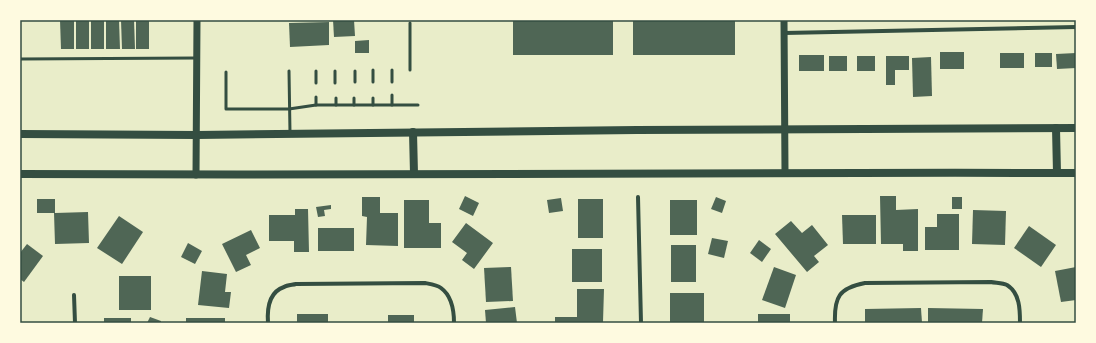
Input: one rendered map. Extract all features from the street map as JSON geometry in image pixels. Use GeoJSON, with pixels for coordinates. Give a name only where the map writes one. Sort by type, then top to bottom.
{"type":"FeatureCollection","features":[{"type":"Feature","properties":{"kind":"main road"},"geometry":{"type":"LineString","coordinates":[[1056,128],[1057,173]]}},
{"type":"Feature","properties":{"kind":"main road"},"geometry":{"type":"LineString","coordinates":[[20,134],[196,135],[413,132],[1076,128]]}},
{"type":"Feature","properties":{"kind":"main road"},"geometry":{"type":"LineString","coordinates":[[413,132],[414,174]]}},
{"type":"Feature","properties":{"kind":"main road"},"geometry":{"type":"LineString","coordinates":[[20,174],[638,174],[785,172],[1076,173]]}},
{"type":"Feature","properties":{"kind":"street"},"geometry":{"type":"LineString","coordinates":[[196,175],[197,20]]}},
{"type":"Feature","properties":{"kind":"street"},"geometry":{"type":"LineString","coordinates":[[784,20],[785,172]]}},
{"type":"Feature","properties":{"kind":"street"},"geometry":{"type":"LineString","coordinates":[[784,33],[1076,27]]}},
{"type":"Feature","properties":{"kind":"street"},"geometry":{"type":"LineString","coordinates":[[638,197],[641,323]]}},
{"type":"Feature","properties":{"kind":"street"},"geometry":{"type":"LineString","coordinates":[[835,323],[836,304],[840,294],[850,286],[865,283],[935,282],[991,282],[1006,285],[1014,291],[1018,299],[1020,323]]}},
{"type":"Feature","properties":{"kind":"street"},"geometry":{"type":"LineString","coordinates":[[268,323],[269,304],[274,294],[283,287],[296,284],[425,283],[440,287],[450,297],[454,314],[454,323]]}},
{"type":"Feature","properties":{"kind":"street"},"geometry":{"type":"LineString","coordinates":[[74,295],[75,323]]}},
{"type":"Feature","properties":{"kind":"lane"},"geometry":{"type":"LineString","coordinates":[[410,23],[410,70]]}},
{"type":"Feature","properties":{"kind":"lane"},"geometry":{"type":"LineString","coordinates":[[20,59],[196,58]]}},
{"type":"Feature","properties":{"kind":"lane"},"geometry":{"type":"LineString","coordinates":[[354,70],[354,82]]}},
{"type":"Feature","properties":{"kind":"lane"},"geometry":{"type":"LineString","coordinates":[[373,70],[373,82]]}},
{"type":"Feature","properties":{"kind":"lane"},"geometry":{"type":"LineString","coordinates":[[392,70],[392,82]]}},
{"type":"Feature","properties":{"kind":"lane"},"geometry":{"type":"LineString","coordinates":[[289,71],[290,134]]}},
{"type":"Feature","properties":{"kind":"lane"},"geometry":{"type":"LineString","coordinates":[[316,71],[316,83]]}},
{"type":"Feature","properties":{"kind":"lane"},"geometry":{"type":"LineString","coordinates":[[335,71],[335,83]]}},
{"type":"Feature","properties":{"kind":"lane"},"geometry":{"type":"LineString","coordinates":[[226,72],[226,109],[289,109],[316,105],[418,105]]}},
{"type":"Feature","properties":{"kind":"lane"},"geometry":{"type":"LineString","coordinates":[[392,96],[392,105]]}},
{"type":"Feature","properties":{"kind":"lane"},"geometry":{"type":"LineString","coordinates":[[316,97],[316,105]]}},
{"type":"Feature","properties":{"kind":"lane"},"geometry":{"type":"LineString","coordinates":[[336,98],[336,105]]}},
{"type":"Feature","properties":{"kind":"lane"},"geometry":{"type":"LineString","coordinates":[[354,98],[354,105]]}},
{"type":"Feature","properties":{"kind":"lane"},"geometry":{"type":"LineString","coordinates":[[373,98],[373,105]]}},
{"type":"Feature","properties":{"kind":"building"},"geometry":{"type":"Polygon","coordinates":[[[60,20],[74,20],[74,49],[61,49],[60,20]]]}},
{"type":"Feature","properties":{"kind":"building"},"geometry":{"type":"Polygon","coordinates":[[[76,20],[89,20],[89,49],[76,49],[76,20]]]}},
{"type":"Feature","properties":{"kind":"building"},"geometry":{"type":"Polygon","coordinates":[[[91,20],[104,20],[104,49],[91,49],[91,20]]]}},
{"type":"Feature","properties":{"kind":"building"},"geometry":{"type":"Polygon","coordinates":[[[106,20],[119,20],[120,49],[106,49],[106,20]]]}},
{"type":"Feature","properties":{"kind":"building"},"geometry":{"type":"Polygon","coordinates":[[[121,20],[134,20],[135,49],[122,49],[121,20]]]}},
{"type":"Feature","properties":{"kind":"building"},"geometry":{"type":"Polygon","coordinates":[[[136,20],[149,20],[149,49],[136,49],[136,20]]]}},
{"type":"Feature","properties":{"kind":"building"},"geometry":{"type":"Polygon","coordinates":[[[333,20],[354,20],[355,36],[334,37],[333,20]]]}},
{"type":"Feature","properties":{"kind":"building"},"geometry":{"type":"Polygon","coordinates":[[[513,20],[613,20],[613,55],[513,55],[513,20]]]}},
{"type":"Feature","properties":{"kind":"building"},"geometry":{"type":"Polygon","coordinates":[[[633,20],[735,20],[735,55],[633,55],[633,20]]]}},
{"type":"Feature","properties":{"kind":"building"},"geometry":{"type":"Polygon","coordinates":[[[329,22],[329,45],[290,47],[289,23],[329,22]]]}},
{"type":"Feature","properties":{"kind":"building"},"geometry":{"type":"Polygon","coordinates":[[[369,40],[369,53],[355,53],[355,41],[369,40]]]}},
{"type":"Feature","properties":{"kind":"building"},"geometry":{"type":"Polygon","coordinates":[[[940,52],[964,52],[964,69],[940,69],[940,52]]]}},
{"type":"Feature","properties":{"kind":"building"},"geometry":{"type":"Polygon","coordinates":[[[1000,53],[1024,53],[1024,68],[1000,68],[1000,53]]]}},
{"type":"Feature","properties":{"kind":"building"},"geometry":{"type":"Polygon","coordinates":[[[1035,53],[1052,53],[1052,67],[1035,67],[1035,53]]]}},
{"type":"Feature","properties":{"kind":"building"},"geometry":{"type":"Polygon","coordinates":[[[1076,53],[1076,68],[1057,69],[1056,54],[1076,53]]]}},
{"type":"Feature","properties":{"kind":"building"},"geometry":{"type":"Polygon","coordinates":[[[799,55],[824,55],[824,71],[799,71],[799,55]]]}},
{"type":"Feature","properties":{"kind":"building"},"geometry":{"type":"Polygon","coordinates":[[[829,56],[847,56],[847,71],[829,71],[829,56]]]}},
{"type":"Feature","properties":{"kind":"building"},"geometry":{"type":"Polygon","coordinates":[[[857,56],[875,56],[875,71],[857,71],[857,56]]]}},
{"type":"Feature","properties":{"kind":"building"},"geometry":{"type":"Polygon","coordinates":[[[886,56],[909,56],[909,70],[895,70],[895,85],[886,85],[886,56]]]}},
{"type":"Feature","properties":{"kind":"building"},"geometry":{"type":"Polygon","coordinates":[[[931,57],[932,96],[913,97],[912,58],[931,57]]]}},
{"type":"Feature","properties":{"kind":"building"},"geometry":{"type":"Polygon","coordinates":[[[465,196],[479,203],[473,216],[459,209],[465,196]]]}},
{"type":"Feature","properties":{"kind":"building"},"geometry":{"type":"Polygon","coordinates":[[[880,196],[896,196],[896,210],[918,209],[918,251],[903,251],[903,244],[881,244],[880,196]]]}},
{"type":"Feature","properties":{"kind":"building"},"geometry":{"type":"Polygon","coordinates":[[[362,197],[380,197],[380,213],[398,213],[398,246],[366,245],[367,217],[362,216],[362,197]]]}},
{"type":"Feature","properties":{"kind":"building"},"geometry":{"type":"Polygon","coordinates":[[[716,197],[726,201],[722,213],[711,209],[716,197]]]}},
{"type":"Feature","properties":{"kind":"building"},"geometry":{"type":"Polygon","coordinates":[[[952,197],[962,197],[962,209],[952,209],[952,197]]]}},
{"type":"Feature","properties":{"kind":"building"},"geometry":{"type":"Polygon","coordinates":[[[561,198],[563,211],[549,213],[547,200],[561,198]]]}},
{"type":"Feature","properties":{"kind":"building"},"geometry":{"type":"Polygon","coordinates":[[[37,199],[55,199],[55,213],[88,212],[89,243],[55,244],[54,213],[37,213],[37,199]]]}},
{"type":"Feature","properties":{"kind":"building"},"geometry":{"type":"Polygon","coordinates":[[[578,199],[603,199],[603,238],[578,238],[578,199]]]}},
{"type":"Feature","properties":{"kind":"building"},"geometry":{"type":"Polygon","coordinates":[[[404,200],[429,200],[429,223],[441,223],[441,248],[404,248],[404,200]]]}},
{"type":"Feature","properties":{"kind":"building"},"geometry":{"type":"Polygon","coordinates":[[[670,200],[697,200],[697,235],[670,235],[670,200]]]}},
{"type":"Feature","properties":{"kind":"building"},"geometry":{"type":"Polygon","coordinates":[[[331,205],[331,209],[324,210],[325,216],[318,217],[316,207],[331,205]]]}},
{"type":"Feature","properties":{"kind":"building"},"geometry":{"type":"Polygon","coordinates":[[[295,209],[308,209],[309,252],[294,252],[294,241],[269,241],[269,215],[295,215],[295,209]]]}},
{"type":"Feature","properties":{"kind":"building"},"geometry":{"type":"Polygon","coordinates":[[[973,210],[1006,211],[1005,245],[972,244],[973,210]]]}},
{"type":"Feature","properties":{"kind":"building"},"geometry":{"type":"Polygon","coordinates":[[[937,214],[959,214],[959,250],[925,250],[925,227],[937,227],[937,214]]]}},
{"type":"Feature","properties":{"kind":"building"},"geometry":{"type":"Polygon","coordinates":[[[842,215],[876,215],[876,244],[843,244],[842,215]]]}},
{"type":"Feature","properties":{"kind":"building"},"geometry":{"type":"Polygon","coordinates":[[[119,216],[143,232],[122,264],[97,248],[119,216]]]}},
{"type":"Feature","properties":{"kind":"building"},"geometry":{"type":"Polygon","coordinates":[[[791,221],[802,233],[812,225],[828,245],[814,256],[819,262],[807,272],[775,234],[791,221]]]}},
{"type":"Feature","properties":{"kind":"building"},"geometry":{"type":"Polygon","coordinates":[[[466,223],[493,243],[474,269],[462,260],[467,253],[452,242],[466,223]]]}},
{"type":"Feature","properties":{"kind":"building"},"geometry":{"type":"Polygon","coordinates":[[[1029,226],[1056,245],[1041,267],[1014,248],[1029,226]]]}},
{"type":"Feature","properties":{"kind":"building"},"geometry":{"type":"Polygon","coordinates":[[[318,228],[354,228],[354,251],[318,251],[318,228]]]}},
{"type":"Feature","properties":{"kind":"building"},"geometry":{"type":"Polygon","coordinates":[[[251,230],[260,248],[246,255],[251,265],[236,272],[222,244],[251,230]]]}},
{"type":"Feature","properties":{"kind":"building"},"geometry":{"type":"Polygon","coordinates":[[[712,238],[728,241],[724,258],[708,254],[712,238]]]}},
{"type":"Feature","properties":{"kind":"building"},"geometry":{"type":"Polygon","coordinates":[[[759,240],[771,249],[762,262],[750,253],[759,240]]]}},
{"type":"Feature","properties":{"kind":"building"},"geometry":{"type":"Polygon","coordinates":[[[188,243],[202,251],[195,264],[181,257],[188,243]]]}},
{"type":"Feature","properties":{"kind":"building"},"geometry":{"type":"Polygon","coordinates":[[[27,244],[43,256],[24,282],[20,279],[20,253],[27,244]]]}},
{"type":"Feature","properties":{"kind":"building"},"geometry":{"type":"Polygon","coordinates":[[[671,245],[696,245],[696,282],[671,282],[671,245]]]}},
{"type":"Feature","properties":{"kind":"building"},"geometry":{"type":"Polygon","coordinates":[[[572,249],[602,249],[602,282],[572,282],[572,249]]]}},
{"type":"Feature","properties":{"kind":"building"},"geometry":{"type":"Polygon","coordinates":[[[511,267],[513,301],[486,302],[484,268],[511,267]]]}},
{"type":"Feature","properties":{"kind":"building"},"geometry":{"type":"Polygon","coordinates":[[[774,267],[796,275],[785,308],[762,300],[774,267]]]}},
{"type":"Feature","properties":{"kind":"building"},"geometry":{"type":"Polygon","coordinates":[[[1076,267],[1076,300],[1061,302],[1055,271],[1076,267]]]}},
{"type":"Feature","properties":{"kind":"building"},"geometry":{"type":"Polygon","coordinates":[[[202,271],[227,274],[225,292],[231,292],[229,308],[198,305],[202,271]]]}},
{"type":"Feature","properties":{"kind":"building"},"geometry":{"type":"Polygon","coordinates":[[[119,276],[151,276],[151,310],[119,310],[119,276]]]}},
{"type":"Feature","properties":{"kind":"building"},"geometry":{"type":"Polygon","coordinates":[[[577,289],[604,289],[603,322],[555,323],[555,317],[577,317],[577,289]]]}},
{"type":"Feature","properties":{"kind":"building"},"geometry":{"type":"Polygon","coordinates":[[[670,293],[704,293],[704,323],[670,323],[670,293]]]}},
{"type":"Feature","properties":{"kind":"building"},"geometry":{"type":"Polygon","coordinates":[[[515,307],[517,323],[486,323],[485,310],[515,307]]]}},
{"type":"Feature","properties":{"kind":"building"},"geometry":{"type":"Polygon","coordinates":[[[921,308],[922,323],[865,323],[865,309],[921,308]]]}},
{"type":"Feature","properties":{"kind":"building"},"geometry":{"type":"Polygon","coordinates":[[[928,308],[983,309],[982,323],[928,323],[928,308]]]}},
{"type":"Feature","properties":{"kind":"building"},"geometry":{"type":"Polygon","coordinates":[[[297,314],[328,314],[328,323],[297,323],[297,314]]]}},
{"type":"Feature","properties":{"kind":"building"},"geometry":{"type":"Polygon","coordinates":[[[758,314],[790,314],[790,323],[758,323],[758,314]]]}},
{"type":"Feature","properties":{"kind":"building"},"geometry":{"type":"Polygon","coordinates":[[[388,315],[414,315],[414,323],[388,323],[388,315]]]}},
{"type":"Feature","properties":{"kind":"building"},"geometry":{"type":"Polygon","coordinates":[[[150,317],[161,321],[161,323],[147,323],[150,317]]]}},
{"type":"Feature","properties":{"kind":"building"},"geometry":{"type":"Polygon","coordinates":[[[104,318],[131,318],[131,323],[104,323],[104,318]]]}},
{"type":"Feature","properties":{"kind":"building"},"geometry":{"type":"Polygon","coordinates":[[[186,318],[225,318],[225,323],[186,323],[186,318]]]}},
{"type":"Feature","properties":{"kind":"building"},"geometry":{"type":"Polygon","coordinates":[[[1075,322],[1075,323],[1053,323],[1075,322]]]}}]}
